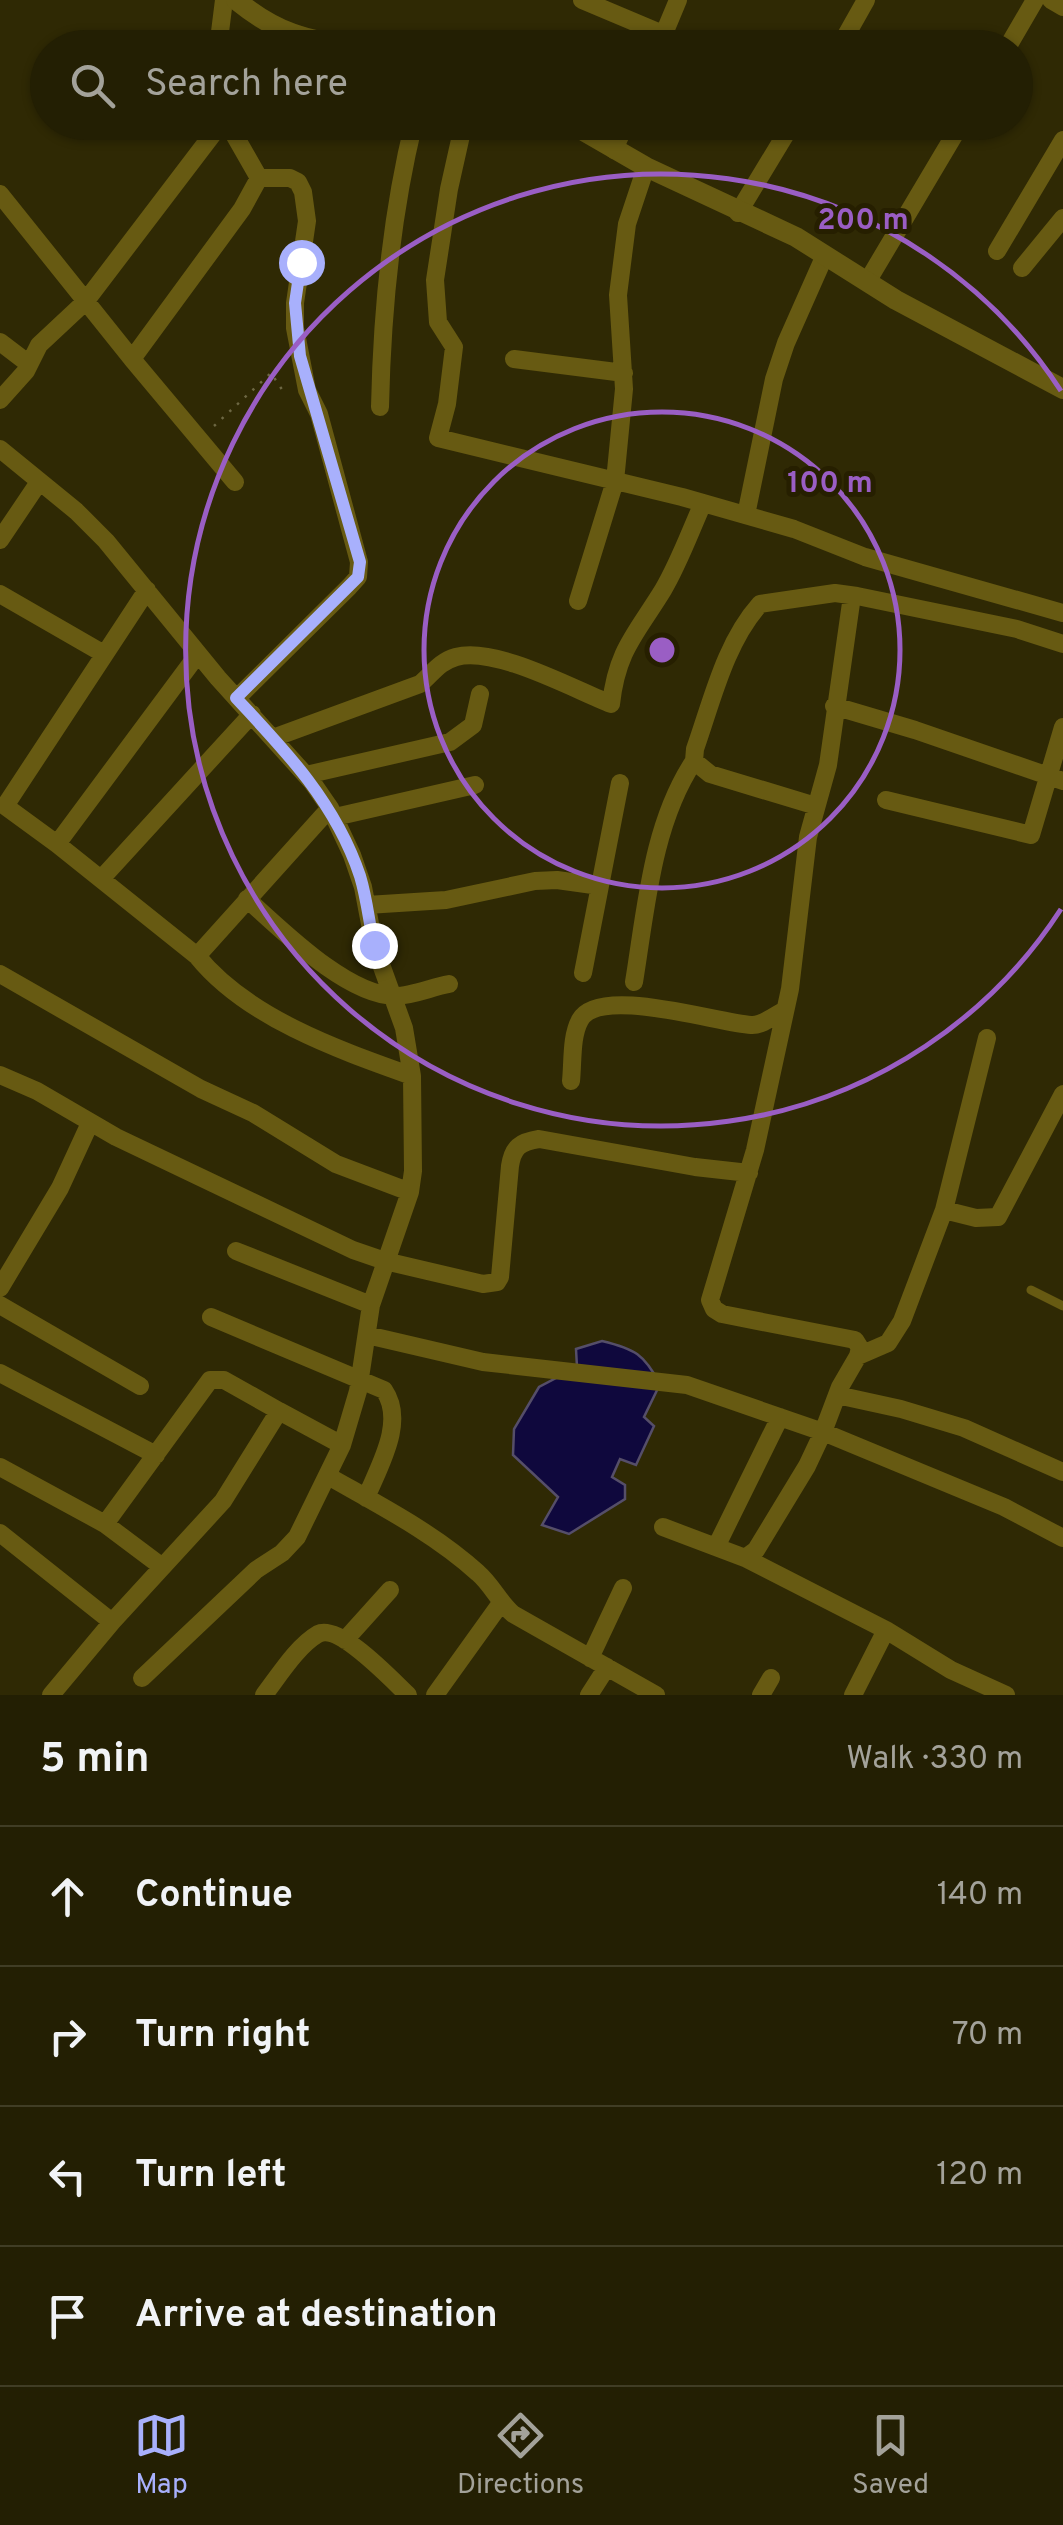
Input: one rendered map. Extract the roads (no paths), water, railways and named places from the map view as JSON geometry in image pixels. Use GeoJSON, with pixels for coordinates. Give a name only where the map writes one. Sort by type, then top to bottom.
{"type":"FeatureCollection","features":[{"type":"Feature","properties":{"kind":"street"},"geometry":{"type":"LineString","coordinates":[[220,30],[224,0]]}},
{"type":"Feature","properties":{"kind":"street"},"geometry":{"type":"LineString","coordinates":[[236,0],[281,30]]}},
{"type":"Feature","properties":{"kind":"street"},"geometry":{"type":"LineString","coordinates":[[582,0],[641,30]]}},
{"type":"Feature","properties":{"kind":"street"},"geometry":{"type":"LineString","coordinates":[[665,30],[678,0]]}},
{"type":"Feature","properties":{"kind":"street"},"geometry":{"type":"LineString","coordinates":[[848,30],[866,0]]}},
{"type":"Feature","properties":{"kind":"street"},"geometry":{"type":"LineString","coordinates":[[1018,30],[1036,0]]}},
{"type":"Feature","properties":{"kind":"street"},"geometry":{"type":"LineString","coordinates":[[1051,0],[1063,7]]}},
{"type":"Feature","properties":{"kind":"street"},"geometry":{"type":"LineString","coordinates":[[0,400],[29,364],[38,345],[84,302],[210,140]]}},
{"type":"Feature","properties":{"kind":"street"},"geometry":{"type":"LineString","coordinates":[[235,140],[259,178]]}},
{"type":"Feature","properties":{"kind":"street"},"geometry":{"type":"LineString","coordinates":[[380,407],[382,328],[393,226],[410,140]]}},
{"type":"Feature","properties":{"kind":"street"},"geometry":{"type":"LineString","coordinates":[[460,140],[435,280],[438,322],[454,347],[438,438],[794,528],[878,560],[1063,613]]}},
{"type":"Feature","properties":{"kind":"street"},"geometry":{"type":"LineString","coordinates":[[598,140],[786,233],[1063,389]]}},
{"type":"Feature","properties":{"kind":"street"},"geometry":{"type":"LineString","coordinates":[[614,150],[618,140]]}},
{"type":"Feature","properties":{"kind":"street"},"geometry":{"type":"LineString","coordinates":[[738,212],[782,140]]}},
{"type":"Feature","properties":{"kind":"street"},"geometry":{"type":"LineString","coordinates":[[867,282],[951,140]]}},
{"type":"Feature","properties":{"kind":"street"},"geometry":{"type":"LineString","coordinates":[[997,250],[1063,140]]}},
{"type":"Feature","properties":{"kind":"street"},"geometry":{"type":"LineString","coordinates":[[578,601],[615,480],[624,373],[618,295],[627,224],[646,166]]}},
{"type":"Feature","properties":{"kind":"street"},"geometry":{"type":"LineString","coordinates":[[132,359],[242,208],[259,178]]}},
{"type":"Feature","properties":{"kind":"street"},"geometry":{"type":"LineString","coordinates":[[236,698],[349,587],[358,577],[360,562],[319,414],[307,390],[295,328],[307,222],[303,192],[290,178],[259,178]]}},
{"type":"Feature","properties":{"kind":"street"},"geometry":{"type":"LineString","coordinates":[[0,194],[84,302],[235,482]]}},
{"type":"Feature","properties":{"kind":"street"},"geometry":{"type":"LineString","coordinates":[[1022,268],[1063,218]]}},
{"type":"Feature","properties":{"kind":"street"},"geometry":{"type":"LineString","coordinates":[[746,515],[774,380],[825,255]]}},
{"type":"Feature","properties":{"kind":"street"},"geometry":{"type":"LineString","coordinates":[[0,342],[29,364]]}},
{"type":"Feature","properties":{"kind":"street"},"geometry":{"type":"LineString","coordinates":[[514,360],[624,373]]}},
{"type":"Feature","properties":{"kind":"street"},"geometry":{"type":"LineString","coordinates":[[0,448],[90,524],[306,775],[332,813],[358,871],[374,945],[394,996],[412,1076],[414,1161],[410,1192],[372,1304],[352,1418],[342,1445],[297,1536],[142,1678]]}},
{"type":"Feature","properties":{"kind":"street"},"geometry":{"type":"LineString","coordinates":[[0,540],[39,482]]}},
{"type":"Feature","properties":{"kind":"street"},"geometry":{"type":"LineString","coordinates":[[273,738],[420,684],[434,668],[462,655],[497,658],[611,704],[616,672],[628,640],[669,579],[703,503]]}},
{"type":"Feature","properties":{"kind":"street"},"geometry":{"type":"LineString","coordinates":[[147,590],[2,804],[197,956],[226,989],[247,1003],[367,1060],[412,1076]]}},
{"type":"Feature","properties":{"kind":"street"},"geometry":{"type":"LineString","coordinates":[[634,982],[648,894],[673,797],[694,761],[724,668],[760,604],[835,593],[1017,628],[1063,644]]}},
{"type":"Feature","properties":{"kind":"street"},"geometry":{"type":"LineString","coordinates":[[0,594],[104,654]]}},
{"type":"Feature","properties":{"kind":"street"},"geometry":{"type":"LineString","coordinates":[[745,1558],[756,1550],[807,1466],[860,1348],[855,1340],[841,1335],[741,1318],[714,1309],[710,1300],[749,1172],[795,964],[808,838],[828,765],[852,596]]}},
{"type":"Feature","properties":{"kind":"street"},"geometry":{"type":"LineString","coordinates":[[57,844],[198,654]]}},
{"type":"Feature","properties":{"kind":"street"},"geometry":{"type":"LineString","coordinates":[[306,775],[450,742],[473,725],[480,694]]}},
{"type":"Feature","properties":{"kind":"street"},"geometry":{"type":"LineString","coordinates":[[834,706],[1055,779]]}},
{"type":"Feature","properties":{"kind":"street"},"geometry":{"type":"LineString","coordinates":[[102,879],[252,714]]}},
{"type":"Feature","properties":{"kind":"street"},"geometry":{"type":"LineString","coordinates":[[886,800],[1031,835],[1055,779],[1063,727]]}},
{"type":"Feature","properties":{"kind":"street"},"geometry":{"type":"LineString","coordinates":[[694,761],[710,774],[816,806]]}},
{"type":"Feature","properties":{"kind":"street"},"geometry":{"type":"LineString","coordinates":[[584,973],[620,783]]}},
{"type":"Feature","properties":{"kind":"street"},"geometry":{"type":"LineString","coordinates":[[197,956],[332,813],[475,786]]}},
{"type":"Feature","properties":{"kind":"street"},"geometry":{"type":"LineString","coordinates":[[367,906],[446,900],[558,880],[600,886]]}},
{"type":"Feature","properties":{"kind":"street"},"geometry":{"type":"LineString","coordinates":[[247,899],[326,966],[358,984],[394,996],[449,984]]}},
{"type":"Feature","properties":{"kind":"street"},"geometry":{"type":"LineString","coordinates":[[0,974],[336,1164],[410,1192]]}},
{"type":"Feature","properties":{"kind":"street"},"geometry":{"type":"LineString","coordinates":[[571,1081],[579,1022],[587,1011],[599,1006],[671,1011],[755,1026],[785,1010]]}},
{"type":"Feature","properties":{"kind":"street"},"geometry":{"type":"LineString","coordinates":[[858,1356],[896,1334],[944,1210],[987,1038]]}},
{"type":"Feature","properties":{"kind":"street"},"geometry":{"type":"LineString","coordinates":[[0,1075],[289,1222],[385,1261],[483,1284],[498,1282],[502,1268],[512,1153],[518,1145],[539,1139],[695,1167],[749,1172]]}},
{"type":"Feature","properties":{"kind":"street"},"geometry":{"type":"LineString","coordinates":[[944,1210],[976,1218],[998,1217],[1063,1094]]}},
{"type":"Feature","properties":{"kind":"street"},"geometry":{"type":"LineString","coordinates":[[0,1288],[60,1188],[90,1123]]}},
{"type":"Feature","properties":{"kind":"street"},"geometry":{"type":"LineString","coordinates":[[236,1252],[372,1304]]}},
{"type":"Feature","properties":{"kind":"street"},"geometry":{"type":"LineString","coordinates":[[0,1305],[140,1386]]}},
{"type":"Feature","properties":{"kind":"street"},"geometry":{"type":"LineString","coordinates":[[212,1317],[384,1390],[392,1401],[392,1414],[383,1457],[366,1498]]}},
{"type":"Feature","properties":{"kind":"street"},"geometry":{"type":"LineString","coordinates":[[367,1335],[483,1362],[666,1381],[823,1432],[1004,1507],[1063,1538]]}},
{"type":"Feature","properties":{"kind":"street"},"geometry":{"type":"LineString","coordinates":[[0,1373],[156,1455]]}},
{"type":"Feature","properties":{"kind":"street"},"geometry":{"type":"LineString","coordinates":[[105,1524],[210,1380],[224,1380],[342,1445]]}},
{"type":"Feature","properties":{"kind":"street"},"geometry":{"type":"LineString","coordinates":[[837,1395],[964,1428],[1063,1472]]}},
{"type":"Feature","properties":{"kind":"street"},"geometry":{"type":"LineString","coordinates":[[51,1695],[161,1566],[223,1501],[279,1411]]}},
{"type":"Feature","properties":{"kind":"street"},"geometry":{"type":"LineString","coordinates":[[716,1547],[780,1417]]}},
{"type":"Feature","properties":{"kind":"street"},"geometry":{"type":"LineString","coordinates":[[1,1470],[105,1524],[161,1566]]}},
{"type":"Feature","properties":{"kind":"street"},"geometry":{"type":"LineString","coordinates":[[328,1476],[476,1571],[500,1603],[528,1624],[656,1695]]}},
{"type":"Feature","properties":{"kind":"street"},"geometry":{"type":"LineString","coordinates":[[663,1527],[745,1558],[886,1630],[951,1670],[1006,1695]]}},
{"type":"Feature","properties":{"kind":"street"},"geometry":{"type":"LineString","coordinates":[[0,1532],[112,1622]]}},
{"type":"Feature","properties":{"kind":"street"},"geometry":{"type":"LineString","coordinates":[[590,1658],[623,1588]]}},
{"type":"Feature","properties":{"kind":"street"},"geometry":{"type":"LineString","coordinates":[[345,1640],[390,1590]]}},
{"type":"Feature","properties":{"kind":"street"},"geometry":{"type":"LineString","coordinates":[[435,1695],[500,1603]]}},
{"type":"Feature","properties":{"kind":"street"},"geometry":{"type":"LineString","coordinates":[[854,1695],[886,1630]]}},
{"type":"Feature","properties":{"kind":"street"},"geometry":{"type":"LineString","coordinates":[[264,1695],[316,1635],[326,1632],[345,1640],[408,1695]]}},
{"type":"Feature","properties":{"kind":"street"},"geometry":{"type":"LineString","coordinates":[[590,1695],[607,1668]]}},
{"type":"Feature","properties":{"kind":"street"},"geometry":{"type":"LineString","coordinates":[[760,1695],[771,1678]]}},
{"type":"Feature","properties":{"kind":"lane"},"geometry":{"type":"LineString","coordinates":[[1031,1290],[1063,1306]]}}]}
